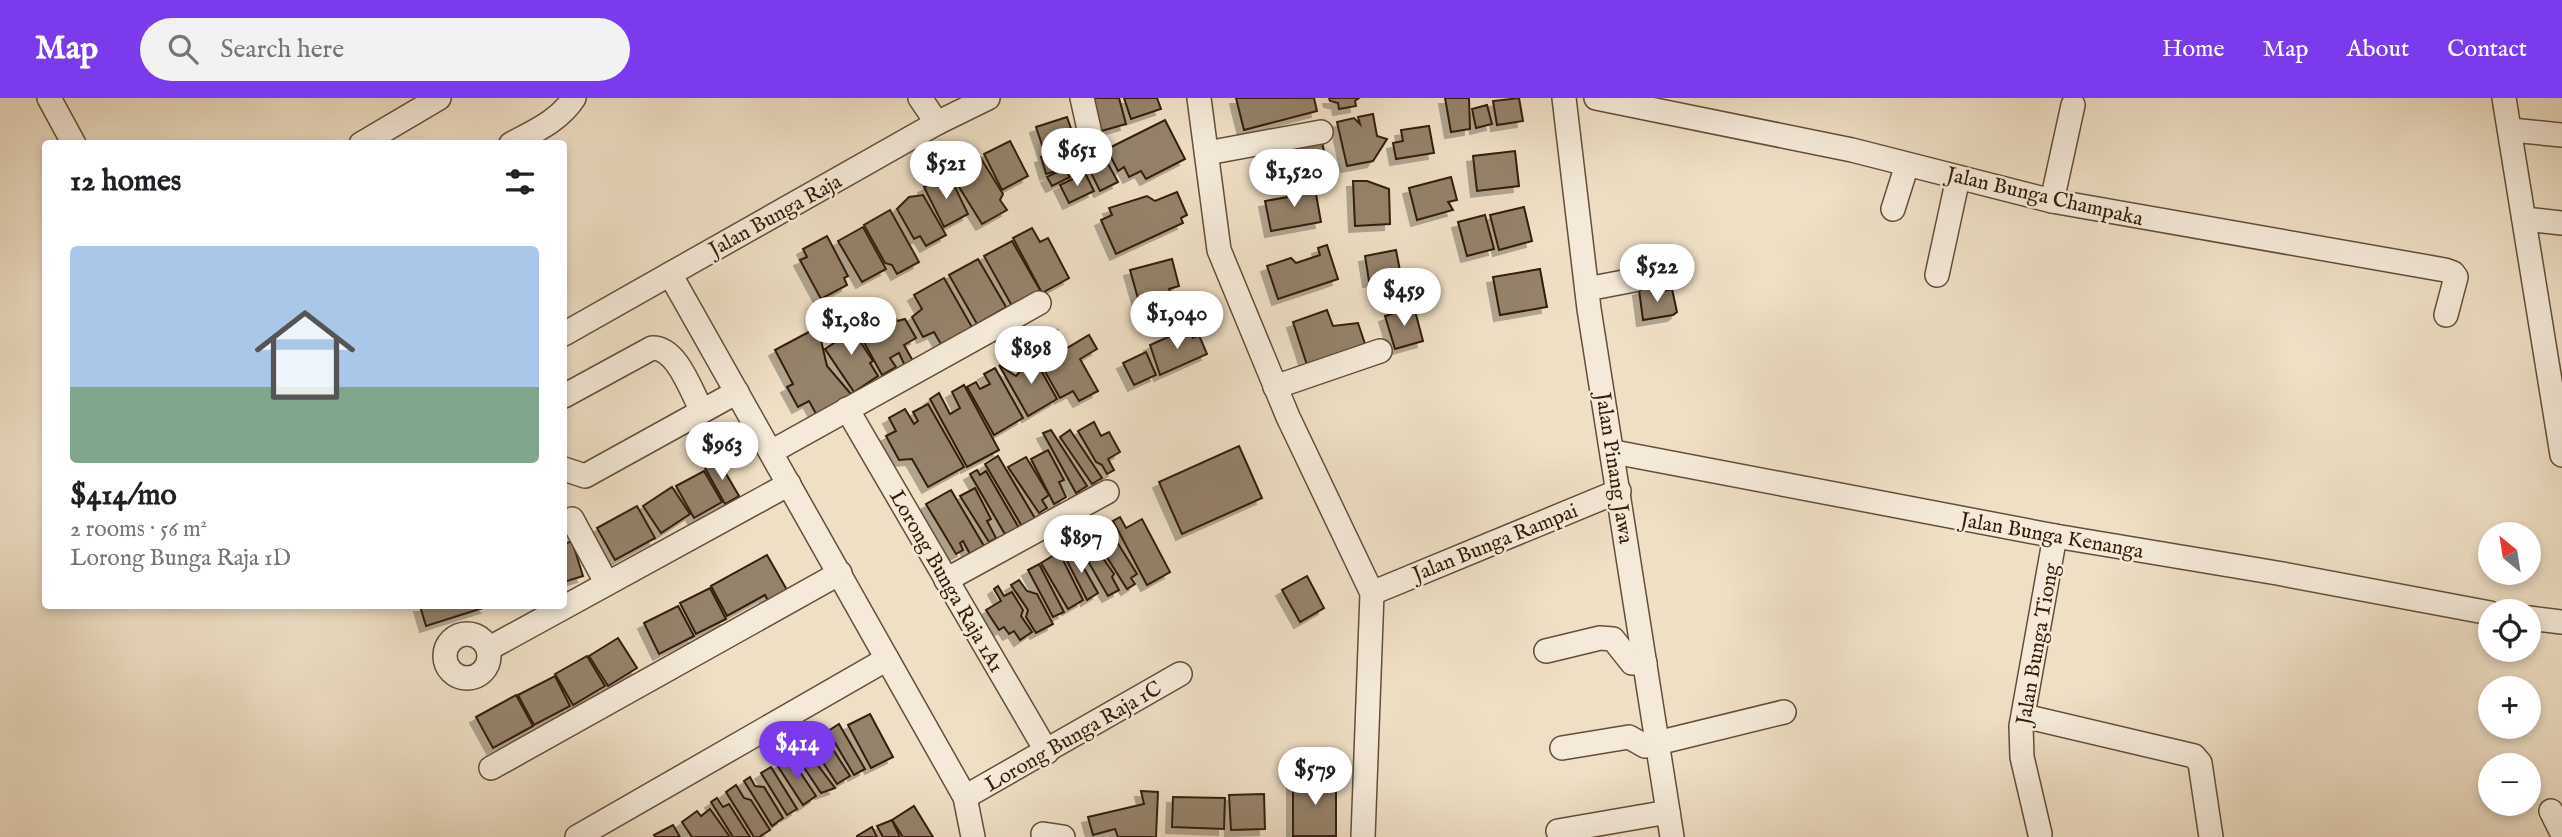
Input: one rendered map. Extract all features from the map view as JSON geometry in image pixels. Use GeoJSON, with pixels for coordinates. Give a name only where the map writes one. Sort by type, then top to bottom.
{"type":"FeatureCollection","features":[{"type":"Feature","properties":{"kind":"street"},"geometry":{"type":"LineString","coordinates":[[49,98],[72,140]]}},
{"type":"Feature","properties":{"kind":"street"},"geometry":{"type":"LineString","coordinates":[[368,140],[439,98]]}},
{"type":"Feature","properties":{"kind":"street"},"geometry":{"type":"LineString","coordinates":[[519,140],[553,121],[565,111],[574,98]]}},
{"type":"Feature","properties":{"kind":"street"},"geometry":{"type":"LineString","coordinates":[[920,98],[937,123]]}},
{"type":"Feature","properties":{"kind":"street","name":"Jalan Bunga Raja"},"geometry":{"type":"LineString","coordinates":[[567,332],[937,123],[988,98]]}},
{"type":"Feature","properties":{"kind":"street"},"geometry":{"type":"LineString","coordinates":[[1082,98],[1095,156]]}},
{"type":"Feature","properties":{"kind":"street"},"geometry":{"type":"LineString","coordinates":[[1199,98],[1219,250],[1275,387],[1372,593],[1363,837]]}},
{"type":"Feature","properties":{"kind":"street","name":"Jalan Pinang Jawa"},"geometry":{"type":"LineString","coordinates":[[1564,98],[1587,289],[1672,837]]}},
{"type":"Feature","properties":{"kind":"street","name":"Jalan Bunga Champaka"},"geometry":{"type":"LineString","coordinates":[[1596,98],[1778,134],[2052,201],[2453,272],[2456,277],[2446,316]]}},
{"type":"Feature","properties":{"kind":"street"},"geometry":{"type":"LineString","coordinates":[[2504,98],[2524,219],[2557,380],[2562,455]]}},
{"type":"Feature","properties":{"kind":"street"},"geometry":{"type":"LineString","coordinates":[[2052,201],[2073,105]]}},
{"type":"Feature","properties":{"kind":"street"},"geometry":{"type":"LineString","coordinates":[[2511,130],[2562,135]]}},
{"type":"Feature","properties":{"kind":"street"},"geometry":{"type":"LineString","coordinates":[[1207,153],[1321,132]]}},
{"type":"Feature","properties":{"kind":"street"},"geometry":{"type":"LineString","coordinates":[[1893,209],[1907,165]]}},
{"type":"Feature","properties":{"kind":"street"},"geometry":{"type":"LineString","coordinates":[[1937,275],[1958,178]]}},
{"type":"Feature","properties":{"kind":"street"},"geometry":{"type":"LineString","coordinates":[[2524,219],[2562,223]]}},
{"type":"Feature","properties":{"kind":"street"},"geometry":{"type":"LineString","coordinates":[[670,274],[965,797],[973,837]]}},
{"type":"Feature","properties":{"kind":"street"},"geometry":{"type":"LineString","coordinates":[[1587,289],[1634,280]]}},
{"type":"Feature","properties":{"kind":"street"},"geometry":{"type":"LineString","coordinates":[[771,452],[1039,303]]}},
{"type":"Feature","properties":{"kind":"street"},"geometry":{"type":"LineString","coordinates":[[567,394],[652,348],[662,347],[671,354],[702,411]]}},
{"type":"Feature","properties":{"kind":"street"},"geometry":{"type":"LineString","coordinates":[[1275,387],[1380,351]]}},
{"type":"Feature","properties":{"kind":"street"},"geometry":{"type":"LineString","coordinates":[[567,469],[585,476],[737,392]]}},
{"type":"Feature","properties":{"kind":"street","name":"Lorong Bunga Raja 1A1"},"geometry":{"type":"LineString","coordinates":[[847,409],[1047,752]]}},
{"type":"Feature","properties":{"kind":"street","name":"Jalan Bunga Kenanga"},"geometry":{"type":"LineString","coordinates":[[1614,452],[2055,536],[2277,573],[2478,611]]}},
{"type":"Feature","properties":{"kind":"street"},"geometry":{"type":"LineString","coordinates":[[567,604],[789,484]]}},
{"type":"Feature","properties":{"kind":"street","name":"Jalan Bunga Rampai"},"geometry":{"type":"LineString","coordinates":[[1372,593],[1619,491]]}},
{"type":"Feature","properties":{"kind":"street"},"geometry":{"type":"LineString","coordinates":[[946,579],[1107,492]]}},
{"type":"Feature","properties":{"kind":"street"},"geometry":{"type":"LineString","coordinates":[[572,519],[606,582]]}},
{"type":"Feature","properties":{"kind":"street","name":"Jalan Bunga Tiong"},"geometry":{"type":"LineString","coordinates":[[2040,834],[2022,757],[2024,716],[2055,536]]}},
{"type":"Feature","properties":{"kind":"street"},"geometry":{"type":"LineString","coordinates":[[491,768],[840,573]]}},
{"type":"Feature","properties":{"kind":"street"},"geometry":{"type":"LineString","coordinates":[[488,649],[558,609]]}},
{"type":"Feature","properties":{"kind":"street"},"geometry":{"type":"LineString","coordinates":[[2541,619],[2562,622]]}},
{"type":"Feature","properties":{"kind":"street"},"geometry":{"type":"LineString","coordinates":[[1546,652],[1600,638],[1613,639],[1632,663],[1645,663]]}},
{"type":"Feature","properties":{"kind":"street"},"geometry":{"type":"LineString","coordinates":[[577,837],[887,659]]}},
{"type":"Feature","properties":{"kind":"street","name":"Lorong Bunga Raja 1C"},"geometry":{"type":"LineString","coordinates":[[965,797],[1180,674]]}},
{"type":"Feature","properties":{"kind":"street"},"geometry":{"type":"LineString","coordinates":[[1562,748],[1629,737],[1640,745],[1784,712]]}},
{"type":"Feature","properties":{"kind":"street"},"geometry":{"type":"LineString","coordinates":[[2024,716],[2194,756],[2200,763],[2210,837]]}},
{"type":"Feature","properties":{"kind":"street"},"geometry":{"type":"LineString","coordinates":[[2551,811],[2562,833]]}},
{"type":"Feature","properties":{"kind":"street"},"geometry":{"type":"LineString","coordinates":[[1558,831],[1668,812]]}},
{"type":"Feature","properties":{"kind":"building"},"geometry":{"type":"Polygon","coordinates":[[[1089,98],[1119,98],[1126,124],[1098,132],[1089,98]]]}},
{"type":"Feature","properties":{"kind":"building"},"geometry":{"type":"Polygon","coordinates":[[[1124,98],[1157,98],[1161,109],[1131,119],[1124,98]]]}},
{"type":"Feature","properties":{"kind":"building"},"geometry":{"type":"Polygon","coordinates":[[[1236,98],[1314,98],[1317,111],[1244,130],[1236,98]]]}},
{"type":"Feature","properties":{"kind":"building"},"geometry":{"type":"Polygon","coordinates":[[[1329,98],[1359,98],[1355,101],[1356,106],[1339,109],[1338,103],[1330,101],[1329,98]]]}},
{"type":"Feature","properties":{"kind":"building"},"geometry":{"type":"Polygon","coordinates":[[[1445,98],[1469,98],[1470,129],[1451,132],[1445,98]]]}},
{"type":"Feature","properties":{"kind":"building"},"geometry":{"type":"Polygon","coordinates":[[[1519,98],[1523,121],[1497,125],[1493,101],[1519,98]]]}},
{"type":"Feature","properties":{"kind":"building"},"geometry":{"type":"Polygon","coordinates":[[[1487,105],[1492,124],[1476,128],[1472,109],[1487,105]]]}},
{"type":"Feature","properties":{"kind":"building"},"geometry":{"type":"Polygon","coordinates":[[[1373,114],[1377,136],[1387,139],[1373,161],[1347,166],[1337,122],[1354,118],[1360,124],[1358,117],[1373,114]]]}},
{"type":"Feature","properties":{"kind":"building"},"geometry":{"type":"Polygon","coordinates":[[[1067,117],[1076,143],[1045,154],[1036,127],[1067,117]]]}},
{"type":"Feature","properties":{"kind":"building"},"geometry":{"type":"Polygon","coordinates":[[[1165,120],[1185,159],[1146,179],[1141,171],[1129,177],[1124,167],[1118,171],[1107,149],[1165,120]]]}},
{"type":"Feature","properties":{"kind":"building"},"geometry":{"type":"Polygon","coordinates":[[[1429,126],[1434,153],[1396,159],[1393,143],[1403,141],[1401,130],[1429,126]]]}},
{"type":"Feature","properties":{"kind":"building"},"geometry":{"type":"Polygon","coordinates":[[[1010,141],[1028,176],[1002,190],[984,154],[1010,141]]]}},
{"type":"Feature","properties":{"kind":"building"},"geometry":{"type":"Polygon","coordinates":[[[1322,142],[1327,165],[1270,177],[1265,154],[1322,142]]]}},
{"type":"Feature","properties":{"kind":"building"},"geometry":{"type":"Polygon","coordinates":[[[1075,147],[1080,164],[1046,174],[1041,157],[1075,147]]]}},
{"type":"Feature","properties":{"kind":"building"},"geometry":{"type":"Polygon","coordinates":[[[1515,151],[1519,186],[1477,191],[1473,156],[1515,151]]]}},
{"type":"Feature","properties":{"kind":"building"},"geometry":{"type":"Polygon","coordinates":[[[980,157],[1003,194],[1000,200],[1007,210],[982,224],[951,174],[980,157]]]}},
{"type":"Feature","properties":{"kind":"building"},"geometry":{"type":"Polygon","coordinates":[[[1107,162],[1118,182],[1100,191],[1090,171],[1107,162]]]}},
{"type":"Feature","properties":{"kind":"building"},"geometry":{"type":"Polygon","coordinates":[[[1080,164],[1090,171],[1075,176],[1071,167],[1080,164]]]}},
{"type":"Feature","properties":{"kind":"building"},"geometry":{"type":"Polygon","coordinates":[[[1065,168],[1070,177],[1052,186],[1047,177],[1065,168]]]}},
{"type":"Feature","properties":{"kind":"building"},"geometry":{"type":"Polygon","coordinates":[[[1085,173],[1094,191],[1069,203],[1060,185],[1085,173]]]}},
{"type":"Feature","properties":{"kind":"building"},"geometry":{"type":"Polygon","coordinates":[[[949,175],[968,214],[944,227],[924,187],[949,175]]]}},
{"type":"Feature","properties":{"kind":"building"},"geometry":{"type":"Polygon","coordinates":[[[1451,177],[1457,200],[1448,202],[1453,210],[1417,220],[1409,188],[1451,177]]]}},
{"type":"Feature","properties":{"kind":"building"},"geometry":{"type":"Polygon","coordinates":[[[1353,181],[1367,181],[1389,189],[1390,224],[1355,226],[1353,181]]]}},
{"type":"Feature","properties":{"kind":"building"},"geometry":{"type":"Polygon","coordinates":[[[1314,183],[1321,222],[1271,231],[1265,201],[1294,196],[1293,187],[1314,183]]]}},
{"type":"Feature","properties":{"kind":"building"},"geometry":{"type":"Polygon","coordinates":[[[1177,192],[1187,215],[1181,218],[1183,223],[1116,254],[1101,220],[1112,215],[1109,208],[1147,196],[1155,201],[1177,192]]]}},
{"type":"Feature","properties":{"kind":"building"},"geometry":{"type":"Polygon","coordinates":[[[923,195],[946,235],[926,246],[920,236],[914,239],[897,209],[909,197],[923,195]]]}},
{"type":"Feature","properties":{"kind":"building"},"geometry":{"type":"Polygon","coordinates":[[[1524,207],[1532,241],[1499,250],[1490,215],[1524,207]]]}},
{"type":"Feature","properties":{"kind":"building"},"geometry":{"type":"Polygon","coordinates":[[[890,210],[919,262],[897,274],[892,265],[885,263],[864,225],[890,210]]]}},
{"type":"Feature","properties":{"kind":"building"},"geometry":{"type":"Polygon","coordinates":[[[1485,215],[1494,249],[1467,256],[1458,222],[1485,215]]]}},
{"type":"Feature","properties":{"kind":"building"},"geometry":{"type":"Polygon","coordinates":[[[863,227],[886,269],[862,282],[838,241],[863,227]]]}},
{"type":"Feature","properties":{"kind":"building"},"geometry":{"type":"Polygon","coordinates":[[[1032,228],[1040,242],[1048,238],[1069,278],[1042,293],[1013,238],[1032,228]]]}},
{"type":"Feature","properties":{"kind":"building"},"geometry":{"type":"Polygon","coordinates":[[[827,236],[848,276],[844,278],[847,285],[821,299],[800,260],[807,257],[803,249],[827,236]]]}},
{"type":"Feature","properties":{"kind":"building"},"geometry":{"type":"Polygon","coordinates":[[[1012,241],[1040,290],[1012,306],[984,256],[1012,241]]]}},
{"type":"Feature","properties":{"kind":"building"},"geometry":{"type":"Polygon","coordinates":[[[1327,245],[1338,279],[1278,299],[1267,266],[1291,258],[1296,263],[1320,255],[1318,248],[1327,245]]]}},
{"type":"Feature","properties":{"kind":"building"},"geometry":{"type":"Polygon","coordinates":[[[1396,250],[1401,276],[1369,281],[1365,256],[1396,250]]]}},
{"type":"Feature","properties":{"kind":"building"},"geometry":{"type":"Polygon","coordinates":[[[978,259],[1006,307],[977,324],[949,275],[978,259]]]}},
{"type":"Feature","properties":{"kind":"building"},"geometry":{"type":"Polygon","coordinates":[[[1172,259],[1179,286],[1169,289],[1171,294],[1139,302],[1130,270],[1172,259]]]}},
{"type":"Feature","properties":{"kind":"building"},"geometry":{"type":"Polygon","coordinates":[[[1540,269],[1547,307],[1500,315],[1493,277],[1540,269]]]}},
{"type":"Feature","properties":{"kind":"building"},"geometry":{"type":"Polygon","coordinates":[[[944,278],[973,329],[942,346],[934,332],[923,337],[912,317],[922,309],[914,295],[944,278]]]}},
{"type":"Feature","properties":{"kind":"building"},"geometry":{"type":"Polygon","coordinates":[[[1652,286],[1652,293],[1672,289],[1677,312],[1643,320],[1639,290],[1652,286]]]}},
{"type":"Feature","properties":{"kind":"building"},"geometry":{"type":"Polygon","coordinates":[[[889,307],[897,321],[905,319],[916,338],[904,345],[913,361],[905,366],[899,353],[890,358],[896,367],[882,375],[855,326],[889,307]]]}},
{"type":"Feature","properties":{"kind":"building"},"geometry":{"type":"Polygon","coordinates":[[[1414,307],[1423,341],[1395,349],[1385,316],[1414,307]]]}},
{"type":"Feature","properties":{"kind":"building"},"geometry":{"type":"Polygon","coordinates":[[[1327,310],[1333,326],[1358,323],[1365,344],[1307,365],[1293,322],[1327,310]]]}},
{"type":"Feature","properties":{"kind":"building"},"geometry":{"type":"Polygon","coordinates":[[[844,317],[873,361],[870,363],[878,376],[854,392],[825,349],[840,339],[831,325],[844,317]]]}},
{"type":"Feature","properties":{"kind":"building"},"geometry":{"type":"Polygon","coordinates":[[[818,327],[827,366],[857,401],[820,421],[809,401],[798,407],[787,387],[793,384],[775,350],[818,327]]]}},
{"type":"Feature","properties":{"kind":"building"},"geometry":{"type":"Polygon","coordinates":[[[1188,328],[1193,338],[1199,335],[1207,354],[1160,375],[1150,345],[1188,328]]]}},
{"type":"Feature","properties":{"kind":"building"},"geometry":{"type":"Polygon","coordinates":[[[1057,330],[1067,348],[1089,335],[1097,349],[1080,359],[1098,391],[1079,401],[1073,391],[1060,398],[1030,345],[1057,330]]]}},
{"type":"Feature","properties":{"kind":"building"},"geometry":{"type":"Polygon","coordinates":[[[1029,349],[1057,399],[1028,416],[999,365],[1016,376],[1027,364],[1021,354],[1029,349]]]}},
{"type":"Feature","properties":{"kind":"building"},"geometry":{"type":"Polygon","coordinates":[[[1146,352],[1156,375],[1134,385],[1123,363],[1146,352]]]}},
{"type":"Feature","properties":{"kind":"building"},"geometry":{"type":"Polygon","coordinates":[[[995,368],[1023,418],[994,435],[967,387],[976,382],[980,389],[990,384],[984,374],[995,368]]]}},
{"type":"Feature","properties":{"kind":"building"},"geometry":{"type":"Polygon","coordinates":[[[964,385],[999,450],[967,467],[930,399],[939,393],[950,414],[960,408],[952,392],[964,385]]]}},
{"type":"Feature","properties":{"kind":"building"},"geometry":{"type":"Polygon","coordinates":[[[928,404],[964,467],[928,487],[912,459],[899,460],[886,436],[896,431],[889,418],[905,409],[914,424],[918,421],[913,412],[928,404]]]}},
{"type":"Feature","properties":{"kind":"building"},"geometry":{"type":"Polygon","coordinates":[[[1094,422],[1101,436],[1109,432],[1120,452],[1108,459],[1114,470],[1107,474],[1102,465],[1096,462],[1078,431],[1094,422]]]}},
{"type":"Feature","properties":{"kind":"building"},"geometry":{"type":"Polygon","coordinates":[[[1051,430],[1087,486],[1076,493],[1043,433],[1051,430]]]}},
{"type":"Feature","properties":{"kind":"building"},"geometry":{"type":"Polygon","coordinates":[[[1070,430],[1102,478],[1092,484],[1060,437],[1070,430]]]}},
{"type":"Feature","properties":{"kind":"building"},"geometry":{"type":"Polygon","coordinates":[[[1239,446],[1262,498],[1182,534],[1159,482],[1239,446]]]}},
{"type":"Feature","properties":{"kind":"building"},"geometry":{"type":"Polygon","coordinates":[[[1048,450],[1064,480],[1059,482],[1066,497],[1054,504],[1031,459],[1048,450]]]}},
{"type":"Feature","properties":{"kind":"building"},"geometry":{"type":"Polygon","coordinates":[[[998,456],[1036,520],[1023,528],[985,464],[998,456]]]}},
{"type":"Feature","properties":{"kind":"building"},"geometry":{"type":"Polygon","coordinates":[[[1026,457],[1049,495],[1042,500],[1047,508],[1039,513],[1008,467],[1026,457]]]}},
{"type":"Feature","properties":{"kind":"building"},"geometry":{"type":"Polygon","coordinates":[[[718,460],[739,496],[725,504],[705,468],[718,460]]]}},
{"type":"Feature","properties":{"kind":"building"},"geometry":{"type":"Polygon","coordinates":[[[977,470],[980,475],[986,471],[1019,528],[1006,536],[970,474],[977,470]]]}},
{"type":"Feature","properties":{"kind":"building"},"geometry":{"type":"Polygon","coordinates":[[[704,471],[722,502],[694,518],[676,486],[704,471]]]}},
{"type":"Feature","properties":{"kind":"building"},"geometry":{"type":"Polygon","coordinates":[[[672,487],[690,514],[661,533],[643,506],[672,487]]]}},
{"type":"Feature","properties":{"kind":"building"},"geometry":{"type":"Polygon","coordinates":[[[975,488],[991,519],[987,521],[996,538],[989,542],[960,496],[975,488]]]}},
{"type":"Feature","properties":{"kind":"building"},"geometry":{"type":"Polygon","coordinates":[[[951,490],[984,546],[970,554],[963,541],[960,543],[963,550],[956,554],[926,504],[951,490]]]}},
{"type":"Feature","properties":{"kind":"building"},"geometry":{"type":"Polygon","coordinates":[[[637,506],[655,538],[615,560],[597,528],[637,506]]]}},
{"type":"Feature","properties":{"kind":"building"},"geometry":{"type":"Polygon","coordinates":[[[1120,517],[1126,528],[1142,519],[1170,572],[1147,585],[1113,521],[1120,517]]]}},
{"type":"Feature","properties":{"kind":"building"},"geometry":{"type":"Polygon","coordinates":[[[1107,526],[1137,574],[1131,578],[1135,584],[1127,589],[1093,535],[1107,526]]]}},
{"type":"Feature","properties":{"kind":"building"},"geometry":{"type":"Polygon","coordinates":[[[1088,537],[1114,574],[1112,577],[1119,590],[1108,596],[1078,544],[1088,537]]]}},
{"type":"Feature","properties":{"kind":"building"},"geometry":{"type":"Polygon","coordinates":[[[572,541],[583,576],[567,581],[567,543],[572,541]]]}},
{"type":"Feature","properties":{"kind":"building"},"geometry":{"type":"Polygon","coordinates":[[[1073,549],[1098,593],[1087,600],[1064,555],[1073,549]]]}},
{"type":"Feature","properties":{"kind":"building"},"geometry":{"type":"Polygon","coordinates":[[[1059,552],[1083,600],[1068,609],[1041,563],[1059,552]]]}},
{"type":"Feature","properties":{"kind":"building"},"geometry":{"type":"Polygon","coordinates":[[[767,555],[791,597],[771,607],[765,595],[727,616],[711,586],[767,555]]]}},
{"type":"Feature","properties":{"kind":"building"},"geometry":{"type":"Polygon","coordinates":[[[1039,564],[1064,612],[1053,617],[1028,570],[1039,564]]]}},
{"type":"Feature","properties":{"kind":"building"},"geometry":{"type":"Polygon","coordinates":[[[1307,576],[1324,608],[1300,622],[1282,590],[1307,576]]]}},
{"type":"Feature","properties":{"kind":"building"},"geometry":{"type":"Polygon","coordinates":[[[1019,580],[1027,591],[1037,594],[1053,624],[1036,633],[1026,617],[1028,610],[1011,585],[1019,580]]]}},
{"type":"Feature","properties":{"kind":"building"},"geometry":{"type":"Polygon","coordinates":[[[998,586],[1004,596],[1012,592],[1023,610],[1021,616],[1032,632],[1020,640],[1014,631],[1009,634],[1004,627],[999,630],[986,610],[1001,601],[994,589],[998,586]]]}},
{"type":"Feature","properties":{"kind":"building"},"geometry":{"type":"Polygon","coordinates":[[[710,588],[726,619],[696,634],[680,603],[710,588]]]}},
{"type":"Feature","properties":{"kind":"building"},"geometry":{"type":"Polygon","coordinates":[[[678,606],[694,636],[659,654],[644,623],[678,606]]]}},
{"type":"Feature","properties":{"kind":"building"},"geometry":{"type":"Polygon","coordinates":[[[421,609],[480,609],[426,626],[421,609]]]}},
{"type":"Feature","properties":{"kind":"building"},"geometry":{"type":"Polygon","coordinates":[[[618,638],[637,668],[608,686],[589,656],[618,638]]]}},
{"type":"Feature","properties":{"kind":"building"},"geometry":{"type":"Polygon","coordinates":[[[587,656],[605,686],[573,705],[555,674],[587,656]]]}},
{"type":"Feature","properties":{"kind":"building"},"geometry":{"type":"Polygon","coordinates":[[[555,676],[570,706],[534,725],[518,695],[555,676]]]}},
{"type":"Feature","properties":{"kind":"building"},"geometry":{"type":"Polygon","coordinates":[[[516,695],[533,726],[493,748],[476,717],[516,695]]]}},
{"type":"Feature","properties":{"kind":"building"},"geometry":{"type":"Polygon","coordinates":[[[870,714],[893,757],[871,768],[848,725],[870,714]]]}},
{"type":"Feature","properties":{"kind":"building"},"geometry":{"type":"Polygon","coordinates":[[[839,724],[865,769],[854,775],[828,731],[839,724]]]}},
{"type":"Feature","properties":{"kind":"building"},"geometry":{"type":"Polygon","coordinates":[[[820,741],[824,746],[829,743],[850,776],[837,784],[812,746],[820,741]]]}},
{"type":"Feature","properties":{"kind":"building"},"geometry":{"type":"Polygon","coordinates":[[[802,744],[835,788],[821,793],[795,754],[802,744]]]}},
{"type":"Feature","properties":{"kind":"building"},"geometry":{"type":"Polygon","coordinates":[[[790,757],[816,796],[803,805],[777,765],[790,757]]]}},
{"type":"Feature","properties":{"kind":"building"},"geometry":{"type":"Polygon","coordinates":[[[771,767],[797,809],[787,815],[761,773],[771,767]]]}},
{"type":"Feature","properties":{"kind":"building"},"geometry":{"type":"Polygon","coordinates":[[[750,777],[755,786],[764,787],[783,818],[772,826],[744,781],[750,777]]]}},
{"type":"Feature","properties":{"kind":"building"},"geometry":{"type":"Polygon","coordinates":[[[1336,777],[1336,836],[1293,836],[1293,778],[1336,777]]]}},
{"type":"Feature","properties":{"kind":"building"},"geometry":{"type":"Polygon","coordinates":[[[736,785],[744,798],[751,800],[770,830],[759,837],[754,837],[726,792],[736,785]]]}},
{"type":"Feature","properties":{"kind":"building"},"geometry":{"type":"Polygon","coordinates":[[[1141,791],[1158,792],[1156,837],[1118,837],[1115,829],[1093,835],[1088,817],[1144,804],[1141,791]]]}},
{"type":"Feature","properties":{"kind":"building"},"geometry":{"type":"Polygon","coordinates":[[[1264,794],[1265,829],[1231,830],[1229,795],[1264,794]]]}},
{"type":"Feature","properties":{"kind":"building"},"geometry":{"type":"Polygon","coordinates":[[[1173,797],[1225,798],[1224,829],[1172,827],[1173,797]]]}},
{"type":"Feature","properties":{"kind":"building"},"geometry":{"type":"Polygon","coordinates":[[[717,798],[723,807],[729,804],[750,837],[733,837],[711,802],[717,798]]]}},
{"type":"Feature","properties":{"kind":"building"},"geometry":{"type":"Polygon","coordinates":[[[914,806],[933,837],[903,837],[892,820],[914,806]]]}},
{"type":"Feature","properties":{"kind":"building"},"geometry":{"type":"Polygon","coordinates":[[[710,809],[730,837],[692,837],[682,822],[697,811],[701,816],[710,809]]]}},
{"type":"Feature","properties":{"kind":"building"},"geometry":{"type":"Polygon","coordinates":[[[892,820],[900,837],[883,837],[877,826],[892,820]]]}},
{"type":"Feature","properties":{"kind":"building"},"geometry":{"type":"Polygon","coordinates":[[[673,825],[680,837],[655,837],[654,835],[673,825]]]}},
{"type":"Feature","properties":{"kind":"building"},"geometry":{"type":"Polygon","coordinates":[[[872,827],[877,837],[857,837],[857,836],[872,827]]]}}]}
